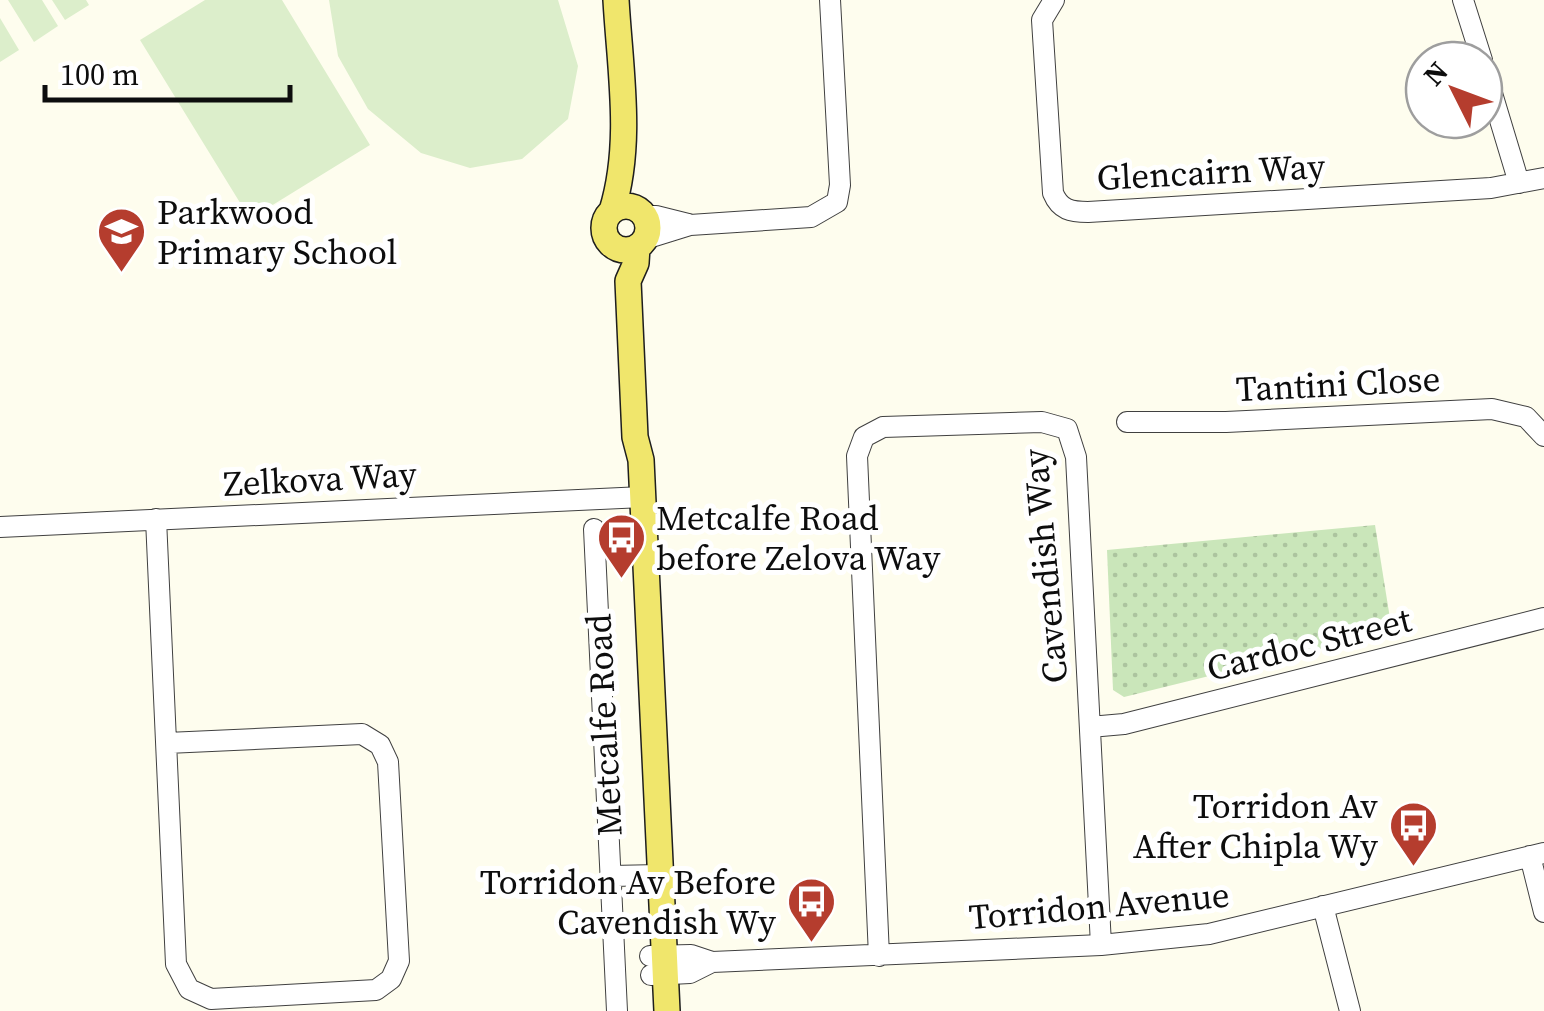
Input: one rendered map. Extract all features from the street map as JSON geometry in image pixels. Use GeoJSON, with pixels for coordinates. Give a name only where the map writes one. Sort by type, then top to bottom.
{"type":"FeatureCollection","features":[{"type":"Feature","properties":{"kind":"main road","name":"Metcalfe Road"},"geometry":{"type":"LineString","coordinates":[[616,0],[623,168],[636,232],[619,268],[628,282],[635,437],[641,460],[635,497],[657,965],[652,1011]]}},
{"type":"Feature","properties":{"kind":"main road","name":"Metcalfe Road"},"geometry":{"type":"LineString","coordinates":[[623,168],[604,229],[636,232]]}},
{"type":"Feature","properties":{"kind":"main road","name":"Metcalfe Road"},"geometry":{"type":"LineString","coordinates":[[657,965],[667,1011]]}},
{"type":"Feature","properties":{"kind":"street"},"geometry":{"type":"LineString","coordinates":[[636,232],[656,216],[690,224],[811,217],[837,202],[840,185],[830,0]]}},
{"type":"Feature","properties":{"kind":"street","name":"Glencairn Way"},"geometry":{"type":"LineString","coordinates":[[1054,0],[1042,20],[1055,198],[1067,210],[1127,210],[1491,188],[1544,178]]}},
{"type":"Feature","properties":{"kind":"street"},"geometry":{"type":"LineString","coordinates":[[1463,0],[1476,40]]}},
{"type":"Feature","properties":{"kind":"street"},"geometry":{"type":"LineString","coordinates":[[1504,135],[1518,183]]}},
{"type":"Feature","properties":{"kind":"street","name":"Tantini Close"},"geometry":{"type":"LineString","coordinates":[[1127,422],[1226,422],[1492,409],[1526,417],[1544,436]]}},
{"type":"Feature","properties":{"kind":"street","name":"Cavendish Way"},"geometry":{"type":"LineString","coordinates":[[880,956],[857,456],[864,437],[883,427],[1042,422],[1066,428],[1076,458],[1100,945]]}},
{"type":"Feature","properties":{"kind":"street","name":"Zelkova Way"},"geometry":{"type":"LineString","coordinates":[[0,527],[635,497]]}},
{"type":"Feature","properties":{"kind":"street"},"geometry":{"type":"LineString","coordinates":[[156,520],[176,964],[189,988],[211,999],[376,990],[391,979],[399,960],[388,762],[380,745],[362,734],[167,743]]}},
{"type":"Feature","properties":{"kind":"street"},"geometry":{"type":"LineString","coordinates":[[594,529],[617,1011]]}},
{"type":"Feature","properties":{"kind":"street","name":"Cardoc Street"},"geometry":{"type":"LineString","coordinates":[[1090,726],[1124,724],[1544,618]]}},
{"type":"Feature","properties":{"kind":"street"},"geometry":{"type":"LineString","coordinates":[[1537,855],[1544,912]]}},
{"type":"Feature","properties":{"kind":"street","name":"Torridon Avenue"},"geometry":{"type":"LineString","coordinates":[[657,965],[690,973],[712,962],[1100,945],[1209,934],[1537,855]]}},
{"type":"Feature","properties":{"kind":"street"},"geometry":{"type":"LineString","coordinates":[[610,876],[653,875]]}},
{"type":"Feature","properties":{"kind":"street"},"geometry":{"type":"LineString","coordinates":[[1323,906],[1350,1011]]}},
{"type":"Feature","properties":{"kind":"green space"},"geometry":{"type":"Polygon","coordinates":[[[8,0],[42,0],[58,26],[34,42],[8,0]]]}},
{"type":"Feature","properties":{"kind":"green space"},"geometry":{"type":"Polygon","coordinates":[[[52,0],[86,0],[89,5],[65,20],[52,0]]]}},
{"type":"Feature","properties":{"kind":"green space"},"geometry":{"type":"Polygon","coordinates":[[[205,0],[282,0],[370,145],[250,219],[140,40],[205,0]]]}},
{"type":"Feature","properties":{"kind":"green space"},"geometry":{"type":"Polygon","coordinates":[[[329,0],[558,0],[578,66],[568,119],[522,159],[470,168],[421,153],[368,109],[338,56],[329,0]]]}},
{"type":"Feature","properties":{"kind":"green space"},"geometry":{"type":"Polygon","coordinates":[[[0,18],[19,50],[0,62],[0,18]]]}},
{"type":"Feature","properties":{"kind":"green space"},"geometry":{"type":"Polygon","coordinates":[[[1375,525],[1392,631],[1124,697],[1113,690],[1107,550],[1375,525]]]}},
{"type":"Feature","properties":{"kind":"place","name":"Parkwood Primary School"},"geometry":{"type":"Point","coordinates":[122,274]}},
{"type":"Feature","properties":{"kind":"place","name":"Metcalfe Road before Zelova Way"},"geometry":{"type":"Point","coordinates":[621,580]}},
{"type":"Feature","properties":{"kind":"place","name":"Torridon Av After Chipla Wy"},"geometry":{"type":"Point","coordinates":[1413,868]}},
{"type":"Feature","properties":{"kind":"place","name":"Torridon Av Before Cavendish Wy"},"geometry":{"type":"Point","coordinates":[811,944]}}]}
